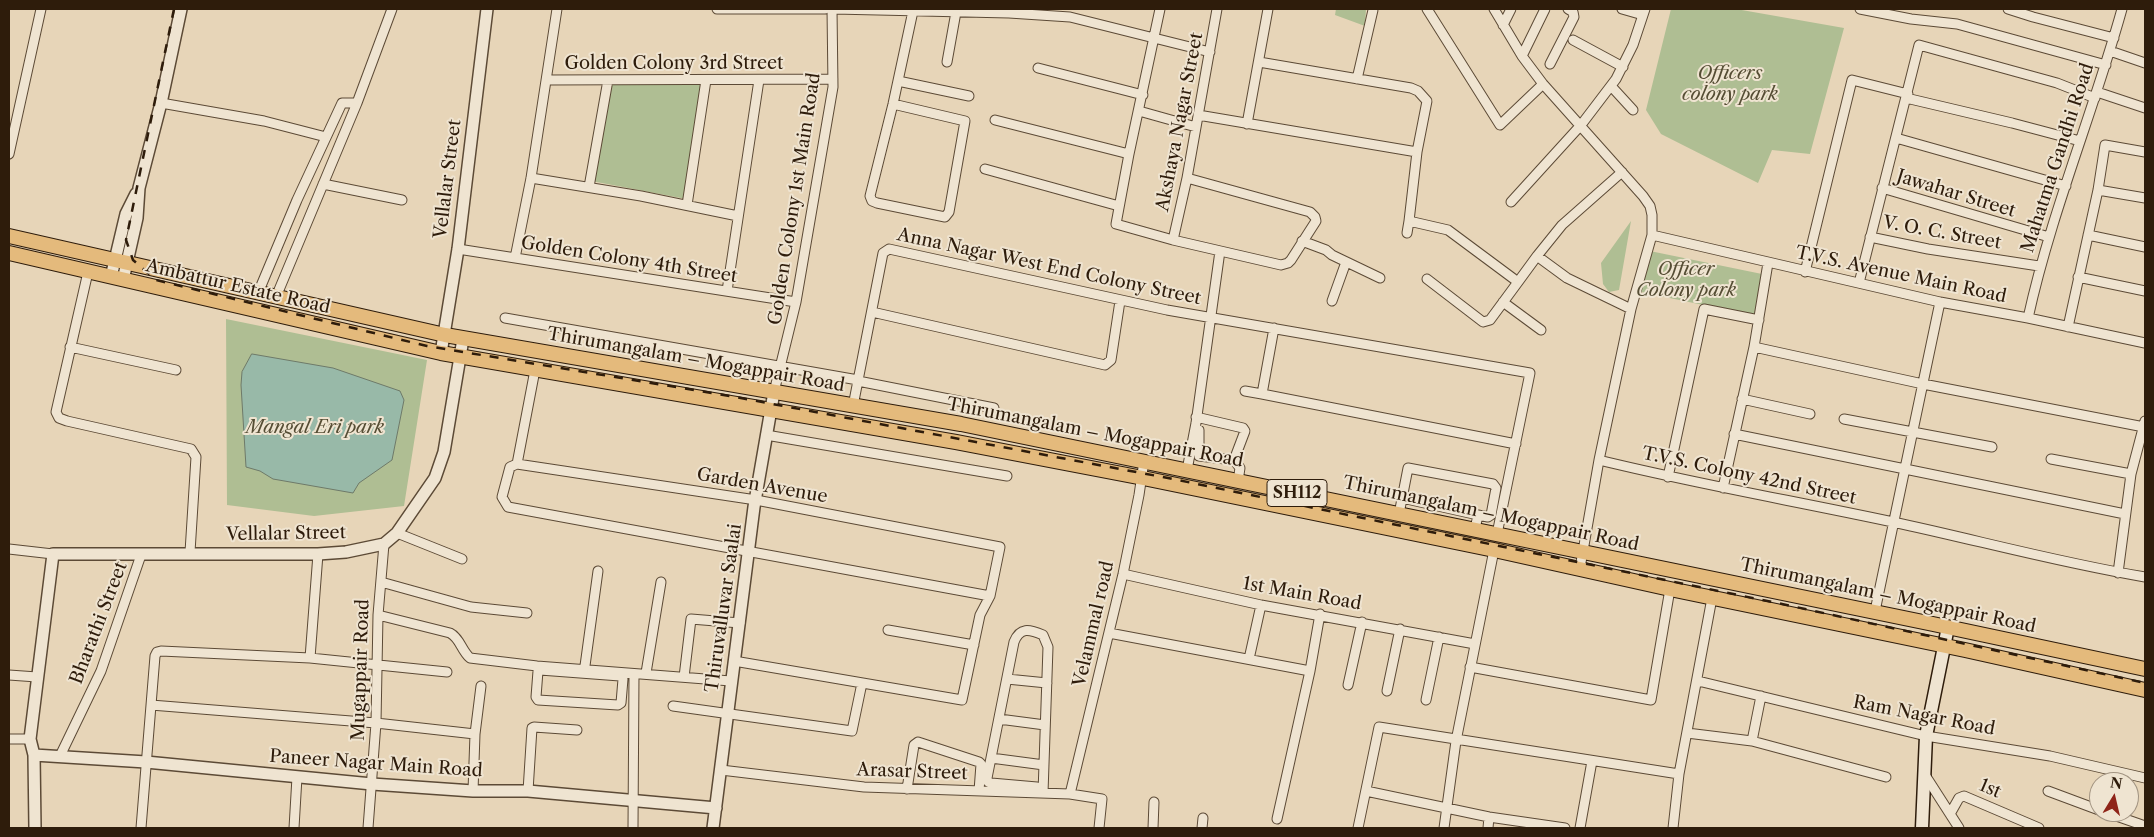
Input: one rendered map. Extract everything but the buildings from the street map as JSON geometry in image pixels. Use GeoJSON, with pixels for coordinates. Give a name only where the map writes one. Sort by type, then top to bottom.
{"type":"FeatureCollection","features":[{"type":"Feature","properties":{"kind":"main road","name":"Ambattur Estate Road"},"geometry":{"type":"LineString","coordinates":[[9,236],[444,335]]}},
{"type":"Feature","properties":{"kind":"main road","name":"Ambattur Estate Road"},"geometry":{"type":"LineString","coordinates":[[9,254],[459,356]]}},
{"type":"Feature","properties":{"kind":"main road","name":"Thirumangalam – Mogappair Road"},"geometry":{"type":"LineString","coordinates":[[444,335],[961,424],[2145,669]]}},
{"type":"Feature","properties":{"kind":"main road","name":"Thirumangalam – Mogappair Road"},"geometry":{"type":"LineString","coordinates":[[459,356],[956,442],[1142,478],[1580,568],[1670,590],[1944,645],[2145,690]]}},
{"type":"Feature","properties":{"kind":"main road"},"geometry":{"type":"LineString","coordinates":[[1922,828],[1926,736],[1948,627]]}},
{"type":"Feature","properties":{"kind":"street"},"geometry":{"type":"LineString","coordinates":[[9,154],[40,9]]}},
{"type":"Feature","properties":{"kind":"street"},"geometry":{"type":"LineString","coordinates":[[117,278],[121,262],[126,214],[139,188],[161,103],[180,9]]}},
{"type":"Feature","properties":{"kind":"street"},"geometry":{"type":"LineString","coordinates":[[276,297],[357,103],[392,9]]}},
{"type":"Feature","properties":{"kind":"street","name":"Vellalar Street"},"geometry":{"type":"LineString","coordinates":[[441,353],[458,249],[487,9]]}},
{"type":"Feature","properties":{"kind":"street"},"geometry":{"type":"LineString","coordinates":[[515,258],[531,178],[557,9]]}},
{"type":"Feature","properties":{"kind":"street"},"geometry":{"type":"LineString","coordinates":[[717,9],[825,9]]}},
{"type":"Feature","properties":{"kind":"street"},"geometry":{"type":"LineString","coordinates":[[833,9],[1070,17],[1210,52]]}},
{"type":"Feature","properties":{"kind":"street","name":"Golden Colony 1st Main Road"},"geometry":{"type":"LineString","coordinates":[[774,392],[796,302],[834,87],[833,9]]}},
{"type":"Feature","properties":{"kind":"street"},"geometry":{"type":"LineString","coordinates":[[1160,9],[1116,224],[1173,240],[1281,265],[1291,260],[1316,221],[1310,212],[1187,178]]}},
{"type":"Feature","properties":{"kind":"street","name":"Akshaya Nagar Street"},"geometry":{"type":"LineString","coordinates":[[1173,240],[1187,178],[1217,9]]}},
{"type":"Feature","properties":{"kind":"street"},"geometry":{"type":"LineString","coordinates":[[1247,124],[1268,9]]}},
{"type":"Feature","properties":{"kind":"street"},"geometry":{"type":"LineString","coordinates":[[1427,9],[1500,125],[1543,84]]}},
{"type":"Feature","properties":{"kind":"street"},"geometry":{"type":"LineString","coordinates":[[1494,9],[1522,56],[1543,84],[1622,172],[1650,206],[1652,215],[1652,235],[1631,309],[1599,460],[1580,568]]}},
{"type":"Feature","properties":{"kind":"street"},"geometry":{"type":"LineString","coordinates":[[1503,25],[1511,9]]}},
{"type":"Feature","properties":{"kind":"street"},"geometry":{"type":"LineString","coordinates":[[1522,56],[1545,9]]}},
{"type":"Feature","properties":{"kind":"street"},"geometry":{"type":"LineString","coordinates":[[1550,64],[1574,17],[1574,12],[1568,9]]}},
{"type":"Feature","properties":{"kind":"street"},"geometry":{"type":"LineString","coordinates":[[1511,202],[1581,125],[1623,67],[1644,12],[1622,9]]}},
{"type":"Feature","properties":{"kind":"street"},"geometry":{"type":"LineString","coordinates":[[1860,9],[1911,19],[1957,24],[2106,65]]}},
{"type":"Feature","properties":{"kind":"street"},"geometry":{"type":"LineString","coordinates":[[1911,19],[1914,9]]}},
{"type":"Feature","properties":{"kind":"street"},"geometry":{"type":"LineString","coordinates":[[2008,9],[2114,38]]}},
{"type":"Feature","properties":{"kind":"street","name":"Mahatma Gandhi Road"},"geometry":{"type":"LineString","coordinates":[[2028,318],[2039,266],[2106,65],[2122,9]]}},
{"type":"Feature","properties":{"kind":"street"},"geometry":{"type":"LineString","coordinates":[[1357,79],[1373,10]]}},
{"type":"Feature","properties":{"kind":"street"},"geometry":{"type":"LineString","coordinates":[[893,104],[965,121],[948,216],[942,217],[877,203],[872,201],[870,196],[893,104],[912,11]]}},
{"type":"Feature","properties":{"kind":"street"},"geometry":{"type":"LineString","coordinates":[[946,62],[956,12]]}},
{"type":"Feature","properties":{"kind":"street"},"geometry":{"type":"LineString","coordinates":[[1573,40],[1623,67]]}},
{"type":"Feature","properties":{"kind":"street"},"geometry":{"type":"LineString","coordinates":[[1859,283],[1919,45],[2145,108]]}},
{"type":"Feature","properties":{"kind":"street"},"geometry":{"type":"LineString","coordinates":[[2110,51],[2145,63]]}},
{"type":"Feature","properties":{"kind":"street"},"geometry":{"type":"LineString","coordinates":[[1259,62],[1411,88],[1422,95],[1427,101],[1417,152],[1407,233]]}},
{"type":"Feature","properties":{"kind":"street"},"geometry":{"type":"LineString","coordinates":[[1038,68],[1142,95]]}},
{"type":"Feature","properties":{"kind":"street","name":"Golden Colony 3rd Street"},"geometry":{"type":"LineString","coordinates":[[546,80],[833,79]]}},
{"type":"Feature","properties":{"kind":"street"},"geometry":{"type":"LineString","coordinates":[[589,187],[608,80]]}},
{"type":"Feature","properties":{"kind":"street"},"geometry":{"type":"LineString","coordinates":[[687,205],[706,80]]}},
{"type":"Feature","properties":{"kind":"street"},"geometry":{"type":"LineString","coordinates":[[727,291],[759,80]]}},
{"type":"Feature","properties":{"kind":"street"},"geometry":{"type":"LineString","coordinates":[[1805,272],[1852,80],[2080,141]]}},
{"type":"Feature","properties":{"kind":"street"},"geometry":{"type":"LineString","coordinates":[[898,81],[969,96]]}},
{"type":"Feature","properties":{"kind":"street"},"geometry":{"type":"LineString","coordinates":[[1611,86],[1633,110]]}},
{"type":"Feature","properties":{"kind":"street"},"geometry":{"type":"LineString","coordinates":[[258,293],[297,200],[342,102],[357,103]]}},
{"type":"Feature","properties":{"kind":"street"},"geometry":{"type":"LineString","coordinates":[[161,103],[264,121],[326,137]]}},
{"type":"Feature","properties":{"kind":"street"},"geometry":{"type":"LineString","coordinates":[[1139,111],[1196,127]]}},
{"type":"Feature","properties":{"kind":"street"},"geometry":{"type":"LineString","coordinates":[[1198,115],[1417,152]]}},
{"type":"Feature","properties":{"kind":"street"},"geometry":{"type":"LineString","coordinates":[[995,120],[1129,154]]}},
{"type":"Feature","properties":{"kind":"street"},"geometry":{"type":"LineString","coordinates":[[1896,138],[2066,186]]}},
{"type":"Feature","properties":{"kind":"street"},"geometry":{"type":"LineString","coordinates":[[2068,327],[2098,190],[2105,145],[2145,152]]}},
{"type":"Feature","properties":{"kind":"street"},"geometry":{"type":"LineString","coordinates":[[985,169],[1119,206]]}},
{"type":"Feature","properties":{"kind":"street"},"geometry":{"type":"LineString","coordinates":[[1427,278],[1483,322],[1490,320],[1562,225],[1622,172]]}},
{"type":"Feature","properties":{"kind":"street"},"geometry":{"type":"LineString","coordinates":[[531,178],[589,187],[738,216]]}},
{"type":"Feature","properties":{"kind":"street"},"geometry":{"type":"LineString","coordinates":[[323,184],[402,200]]}},
{"type":"Feature","properties":{"kind":"street","name":"Jawahar Street"},"geometry":{"type":"LineString","coordinates":[[1882,188],[2049,237]]}},
{"type":"Feature","properties":{"kind":"street"},"geometry":{"type":"LineString","coordinates":[[2098,190],[2145,198]]}},
{"type":"Feature","properties":{"kind":"street"},"geometry":{"type":"LineString","coordinates":[[1409,221],[1448,230],[1518,282]]}},
{"type":"Feature","properties":{"kind":"street","name":"T.V.S. Avenue Main Road"},"geometry":{"type":"LineString","coordinates":[[1652,235],[1940,302],[2028,318],[2145,343]]}},
{"type":"Feature","properties":{"kind":"street"},"geometry":{"type":"LineString","coordinates":[[2088,235],[2145,247]]}},
{"type":"Feature","properties":{"kind":"street","name":"V. O. C. Street"},"geometry":{"type":"LineString","coordinates":[[1870,237],[1928,249],[2039,266]]}},
{"type":"Feature","properties":{"kind":"street"},"geometry":{"type":"LineString","coordinates":[[1302,241],[1326,250],[1332,256],[1380,278]]}},
{"type":"Feature","properties":{"kind":"street","name":"Golden Colony 4th Street"},"geometry":{"type":"LineString","coordinates":[[458,249],[796,302]]}},
{"type":"Feature","properties":{"kind":"street","name":"Anna Nagar West End Colony Street"},"geometry":{"type":"LineString","coordinates":[[853,406],[883,253],[890,249],[1120,301],[1530,373],[1497,534]]}},
{"type":"Feature","properties":{"kind":"street"},"geometry":{"type":"LineString","coordinates":[[1187,470],[1198,418],[1220,251]]}},
{"type":"Feature","properties":{"kind":"street"},"geometry":{"type":"LineString","coordinates":[[1537,256],[1567,278],[1631,309]]}},
{"type":"Feature","properties":{"kind":"street"},"geometry":{"type":"LineString","coordinates":[[1332,301],[1346,262]]}},
{"type":"Feature","properties":{"kind":"street"},"geometry":{"type":"LineString","coordinates":[[1723,488],[1754,347],[1768,263]]}},
{"type":"Feature","properties":{"kind":"street"},"geometry":{"type":"LineString","coordinates":[[88,272],[56,412],[60,418],[183,446],[193,452],[196,457],[190,552]]}},
{"type":"Feature","properties":{"kind":"street"},"geometry":{"type":"LineString","coordinates":[[2078,277],[2145,291]]}},
{"type":"Feature","properties":{"kind":"street"},"geometry":{"type":"LineString","coordinates":[[872,312],[1105,365],[1111,360],[1120,301]]}},
{"type":"Feature","properties":{"kind":"street"},"geometry":{"type":"LineString","coordinates":[[1503,302],[1541,330]]}},
{"type":"Feature","properties":{"kind":"street"},"geometry":{"type":"LineString","coordinates":[[1875,612],[1940,302]]}},
{"type":"Feature","properties":{"kind":"street"},"geometry":{"type":"LineString","coordinates":[[1668,477],[1704,309],[1759,320]]}},
{"type":"Feature","properties":{"kind":"street"},"geometry":{"type":"LineString","coordinates":[[505,318],[858,380],[994,408]]}},
{"type":"Feature","properties":{"kind":"street"},"geometry":{"type":"LineString","coordinates":[[1262,394],[1274,328]]}},
{"type":"Feature","properties":{"kind":"street","name":"Vellalar Street"},"geometry":{"type":"LineString","coordinates":[[9,549],[53,554],[141,555],[190,552],[318,554],[346,552],[384,544],[397,533],[434,478],[444,452],[463,338]]}},
{"type":"Feature","properties":{"kind":"street"},"geometry":{"type":"LineString","coordinates":[[70,347],[176,370]]}},
{"type":"Feature","properties":{"kind":"street"},"geometry":{"type":"LineString","coordinates":[[1754,347],[1923,384],[2144,424],[2131,474],[2118,573]]}},
{"type":"Feature","properties":{"kind":"street"},"geometry":{"type":"LineString","coordinates":[[535,370],[517,464],[512,465],[508,471],[502,497],[508,507],[990,596],[980,615],[962,700],[734,661]]}},
{"type":"Feature","properties":{"kind":"street"},"geometry":{"type":"LineString","coordinates":[[1245,391],[1516,444]]}},
{"type":"Feature","properties":{"kind":"street","name":"Thiruvalluvar Saalai"},"geometry":{"type":"LineString","coordinates":[[713,828],[756,500],[774,392]]}},
{"type":"Feature","properties":{"kind":"street"},"geometry":{"type":"LineString","coordinates":[[1742,398],[1810,414]]}},
{"type":"Feature","properties":{"kind":"street"},"geometry":{"type":"LineString","coordinates":[[1198,418],[1243,428],[1245,431],[1234,460]]}},
{"type":"Feature","properties":{"kind":"street"},"geometry":{"type":"LineString","coordinates":[[1198,418],[1199,456],[1234,460],[1240,468],[1238,481]]}},
{"type":"Feature","properties":{"kind":"street"},"geometry":{"type":"LineString","coordinates":[[1844,419],[1992,447]]}},
{"type":"Feature","properties":{"kind":"street"},"geometry":{"type":"LineString","coordinates":[[1734,434],[1829,455],[1906,468],[2125,514]]}},
{"type":"Feature","properties":{"kind":"street"},"geometry":{"type":"LineString","coordinates":[[766,435],[1007,476]]}},
{"type":"Feature","properties":{"kind":"street"},"geometry":{"type":"LineString","coordinates":[[2051,459],[2131,474]]}},
{"type":"Feature","properties":{"kind":"street","name":"T.V.S. Colony 42nd Street"},"geometry":{"type":"LineString","coordinates":[[1599,460],[1668,477],[1894,522],[2118,573],[2145,577]]}},
{"type":"Feature","properties":{"kind":"street","name":"Velammal road"},"geometry":{"type":"LineString","coordinates":[[1070,794],[1123,574],[1144,461]]}},
{"type":"Feature","properties":{"kind":"street","name":"Garden Avenue"},"geometry":{"type":"LineString","coordinates":[[517,464],[756,500],[1000,548],[990,596]]}},
{"type":"Feature","properties":{"kind":"street"},"geometry":{"type":"LineString","coordinates":[[1399,514],[1402,498],[1408,468],[1492,484],[1496,488],[1491,514],[1488,517],[1402,498]]}},
{"type":"Feature","properties":{"kind":"street"},"geometry":{"type":"LineString","coordinates":[[1475,529],[1478,515]]}},
{"type":"Feature","properties":{"kind":"street"},"geometry":{"type":"LineString","coordinates":[[397,533],[462,559]]}},
{"type":"Feature","properties":{"kind":"street","name":"Mugappair Road"},"geometry":{"type":"LineString","coordinates":[[368,828],[376,723],[378,615],[384,544]]}},
{"type":"Feature","properties":{"kind":"street"},"geometry":{"type":"LineString","coordinates":[[1444,828],[1456,741],[1494,550]]}},
{"type":"Feature","properties":{"kind":"street"},"geometry":{"type":"LineString","coordinates":[[35,828],[34,755],[30,739],[53,554]]}},
{"type":"Feature","properties":{"kind":"street"},"geometry":{"type":"LineString","coordinates":[[310,658],[318,554]]}},
{"type":"Feature","properties":{"kind":"street","name":"Bharathi Street"},"geometry":{"type":"LineString","coordinates":[[60,756],[101,671],[141,555]]}},
{"type":"Feature","properties":{"kind":"street"},"geometry":{"type":"LineString","coordinates":[[584,672],[598,571]]}},
{"type":"Feature","properties":{"kind":"street","name":"1st Main Road"},"geometry":{"type":"LineString","coordinates":[[1123,574],[1261,605],[1320,614],[1475,644]]}},
{"type":"Feature","properties":{"kind":"street"},"geometry":{"type":"LineString","coordinates":[[381,582],[470,607],[527,613]]}},
{"type":"Feature","properties":{"kind":"street"},"geometry":{"type":"LineString","coordinates":[[646,673],[661,582]]}},
{"type":"Feature","properties":{"kind":"street"},"geometry":{"type":"LineString","coordinates":[[1470,667],[1651,700],[1670,590]]}},
{"type":"Feature","properties":{"kind":"street"},"geometry":{"type":"LineString","coordinates":[[1673,828],[1679,774],[1698,681],[1712,598]]}},
{"type":"Feature","properties":{"kind":"street"},"geometry":{"type":"LineString","coordinates":[[1249,659],[1261,605]]}},
{"type":"Feature","properties":{"kind":"street"},"geometry":{"type":"LineString","coordinates":[[1277,819],[1310,671],[1320,614]]}},
{"type":"Feature","properties":{"kind":"street"},"geometry":{"type":"LineString","coordinates":[[378,615],[450,633],[457,637],[464,653],[470,658],[584,672],[620,676],[623,679],[621,703],[618,705],[536,699],[539,670],[584,672],[634,674],[646,673],[731,681]]}},
{"type":"Feature","properties":{"kind":"street"},"geometry":{"type":"LineString","coordinates":[[684,677],[691,618],[740,623]]}},
{"type":"Feature","properties":{"kind":"street"},"geometry":{"type":"LineString","coordinates":[[1348,685],[1362,622]]}},
{"type":"Feature","properties":{"kind":"street"},"geometry":{"type":"LineString","coordinates":[[1387,691],[1400,629]]}},
{"type":"Feature","properties":{"kind":"street"},"geometry":{"type":"LineString","coordinates":[[888,630],[974,645]]}},
{"type":"Feature","properties":{"kind":"street"},"geometry":{"type":"LineString","coordinates":[[1022,631],[1035,632],[1042,635],[1046,640],[1047,683],[1044,790],[988,782],[1007,678],[1017,634],[1022,631]]}},
{"type":"Feature","properties":{"kind":"street"},"geometry":{"type":"LineString","coordinates":[[1109,633],[1310,671]]}},
{"type":"Feature","properties":{"kind":"street"},"geometry":{"type":"LineString","coordinates":[[1426,700],[1439,637]]}},
{"type":"Feature","properties":{"kind":"street"},"geometry":{"type":"LineString","coordinates":[[141,828],[155,656],[157,652],[310,658],[447,672]]}},
{"type":"Feature","properties":{"kind":"street"},"geometry":{"type":"LineString","coordinates":[[633,828],[634,674]]}},
{"type":"Feature","properties":{"kind":"street"},"geometry":{"type":"LineString","coordinates":[[9,675],[37,676]]}},
{"type":"Feature","properties":{"kind":"street"},"geometry":{"type":"LineString","coordinates":[[1007,678],[1047,683]]}},
{"type":"Feature","properties":{"kind":"street","name":"Ram Nagar Road"},"geometry":{"type":"LineString","coordinates":[[1698,681],[1926,736],[2050,756],[2145,778]]}},
{"type":"Feature","properties":{"kind":"street"},"geometry":{"type":"LineString","coordinates":[[673,706],[727,712],[852,731],[862,683]]}},
{"type":"Feature","properties":{"kind":"street"},"geometry":{"type":"LineString","coordinates":[[473,790],[475,734],[481,686]]}},
{"type":"Feature","properties":{"kind":"street"},"geometry":{"type":"LineString","coordinates":[[622,693],[633,694]]}},
{"type":"Feature","properties":{"kind":"street"},"geometry":{"type":"LineString","coordinates":[[1752,742],[1761,696]]}},
{"type":"Feature","properties":{"kind":"street"},"geometry":{"type":"LineString","coordinates":[[151,705],[376,723],[475,734]]}},
{"type":"Feature","properties":{"kind":"street"},"geometry":{"type":"LineString","coordinates":[[999,719],[1045,725]]}},
{"type":"Feature","properties":{"kind":"street"},"geometry":{"type":"LineString","coordinates":[[528,791],[531,731],[534,727],[577,730]]}},
{"type":"Feature","properties":{"kind":"street"},"geometry":{"type":"LineString","coordinates":[[1358,828],[1379,728],[1679,774]]}},
{"type":"Feature","properties":{"kind":"street"},"geometry":{"type":"LineString","coordinates":[[1687,733],[1752,742],[1886,777]]}},
{"type":"Feature","properties":{"kind":"street"},"geometry":{"type":"LineString","coordinates":[[9,739],[30,739]]}},
{"type":"Feature","properties":{"kind":"street"},"geometry":{"type":"LineString","coordinates":[[906,789],[914,745],[918,742],[979,762],[981,764],[979,791]]}},
{"type":"Feature","properties":{"kind":"street","name":"Paneer Nagar Main Road"},"geometry":{"type":"LineString","coordinates":[[34,755],[146,762],[372,784],[528,791],[716,808]]}},
{"type":"Feature","properties":{"kind":"street"},"geometry":{"type":"LineString","coordinates":[[991,758],[1044,765]]}},
{"type":"Feature","properties":{"kind":"street"},"geometry":{"type":"LineString","coordinates":[[1580,828],[1592,761]]}},
{"type":"Feature","properties":{"kind":"street","name":"Arasar Street"},"geometry":{"type":"LineString","coordinates":[[721,770],[864,787],[979,791],[1044,790],[1102,799],[1099,828]]}},
{"type":"Feature","properties":{"kind":"street"},"geometry":{"type":"LineString","coordinates":[[1925,775],[1959,828]]}},
{"type":"Feature","properties":{"kind":"street"},"geometry":{"type":"LineString","coordinates":[[294,828],[297,776]]}},
{"type":"Feature","properties":{"kind":"street"},"geometry":{"type":"LineString","coordinates":[[1366,791],[1489,817],[1565,828]]}},
{"type":"Feature","properties":{"kind":"street"},"geometry":{"type":"LineString","coordinates":[[2048,791],[2089,806]]}},
{"type":"Feature","properties":{"kind":"street","name":"1st"},"geometry":{"type":"LineString","coordinates":[[1950,814],[1959,798],[1964,796],[2039,828]]}},
{"type":"Feature","properties":{"kind":"street"},"geometry":{"type":"LineString","coordinates":[[1153,828],[1154,802]]}},
{"type":"Feature","properties":{"kind":"street"},"geometry":{"type":"LineString","coordinates":[[1488,828],[1489,817]]}},
{"type":"Feature","properties":{"kind":"street"},"geometry":{"type":"LineString","coordinates":[[1202,828],[1203,818]]}},
{"type":"Feature","properties":{"kind":"green space"},"geometry":{"type":"Polygon","coordinates":[[[1336,9],[1366,9],[1365,26],[1335,15],[1336,9]]]}},
{"type":"Feature","properties":{"kind":"green space","name":"Officers colony park"},"geometry":{"type":"Polygon","coordinates":[[[1671,9],[1736,9],[1844,28],[1810,154],[1772,150],[1758,183],[1661,134],[1646,110],[1671,9]]]}},
{"type":"Feature","properties":{"kind":"green space"},"geometry":{"type":"Polygon","coordinates":[[[609,84],[703,85],[686,199],[586,180],[609,84]]]}},
{"type":"Feature","properties":{"kind":"green space"},"geometry":{"type":"Polygon","coordinates":[[[1631,221],[1619,290],[1609,292],[1603,284],[1601,263],[1631,221]]]}},
{"type":"Feature","properties":{"kind":"green space","name":"Officer Colony park"},"geometry":{"type":"Polygon","coordinates":[[[1645,250],[1762,274],[1756,316],[1636,291],[1645,250]]]}},
{"type":"Feature","properties":{"kind":"green space","name":"Mangal Eri park"},"geometry":{"type":"Polygon","coordinates":[[[226,319],[427,360],[404,506],[314,516],[227,505],[226,319]]]}},
{"type":"Feature","properties":{"kind":"shaded area"},"geometry":{"type":"Polygon","coordinates":[[[252,354],[333,368],[400,391],[404,400],[392,460],[359,483],[353,493],[273,479],[260,471],[246,467],[241,385],[242,372],[252,354]]]}},
{"type":"Feature","properties":{"kind":"railway"},"geometry":{"type":"LineString","coordinates":[[174,9],[126,240],[133,260],[156,280],[427,346],[730,396],[1168,478],[1782,604],[2145,683]]}}]}
